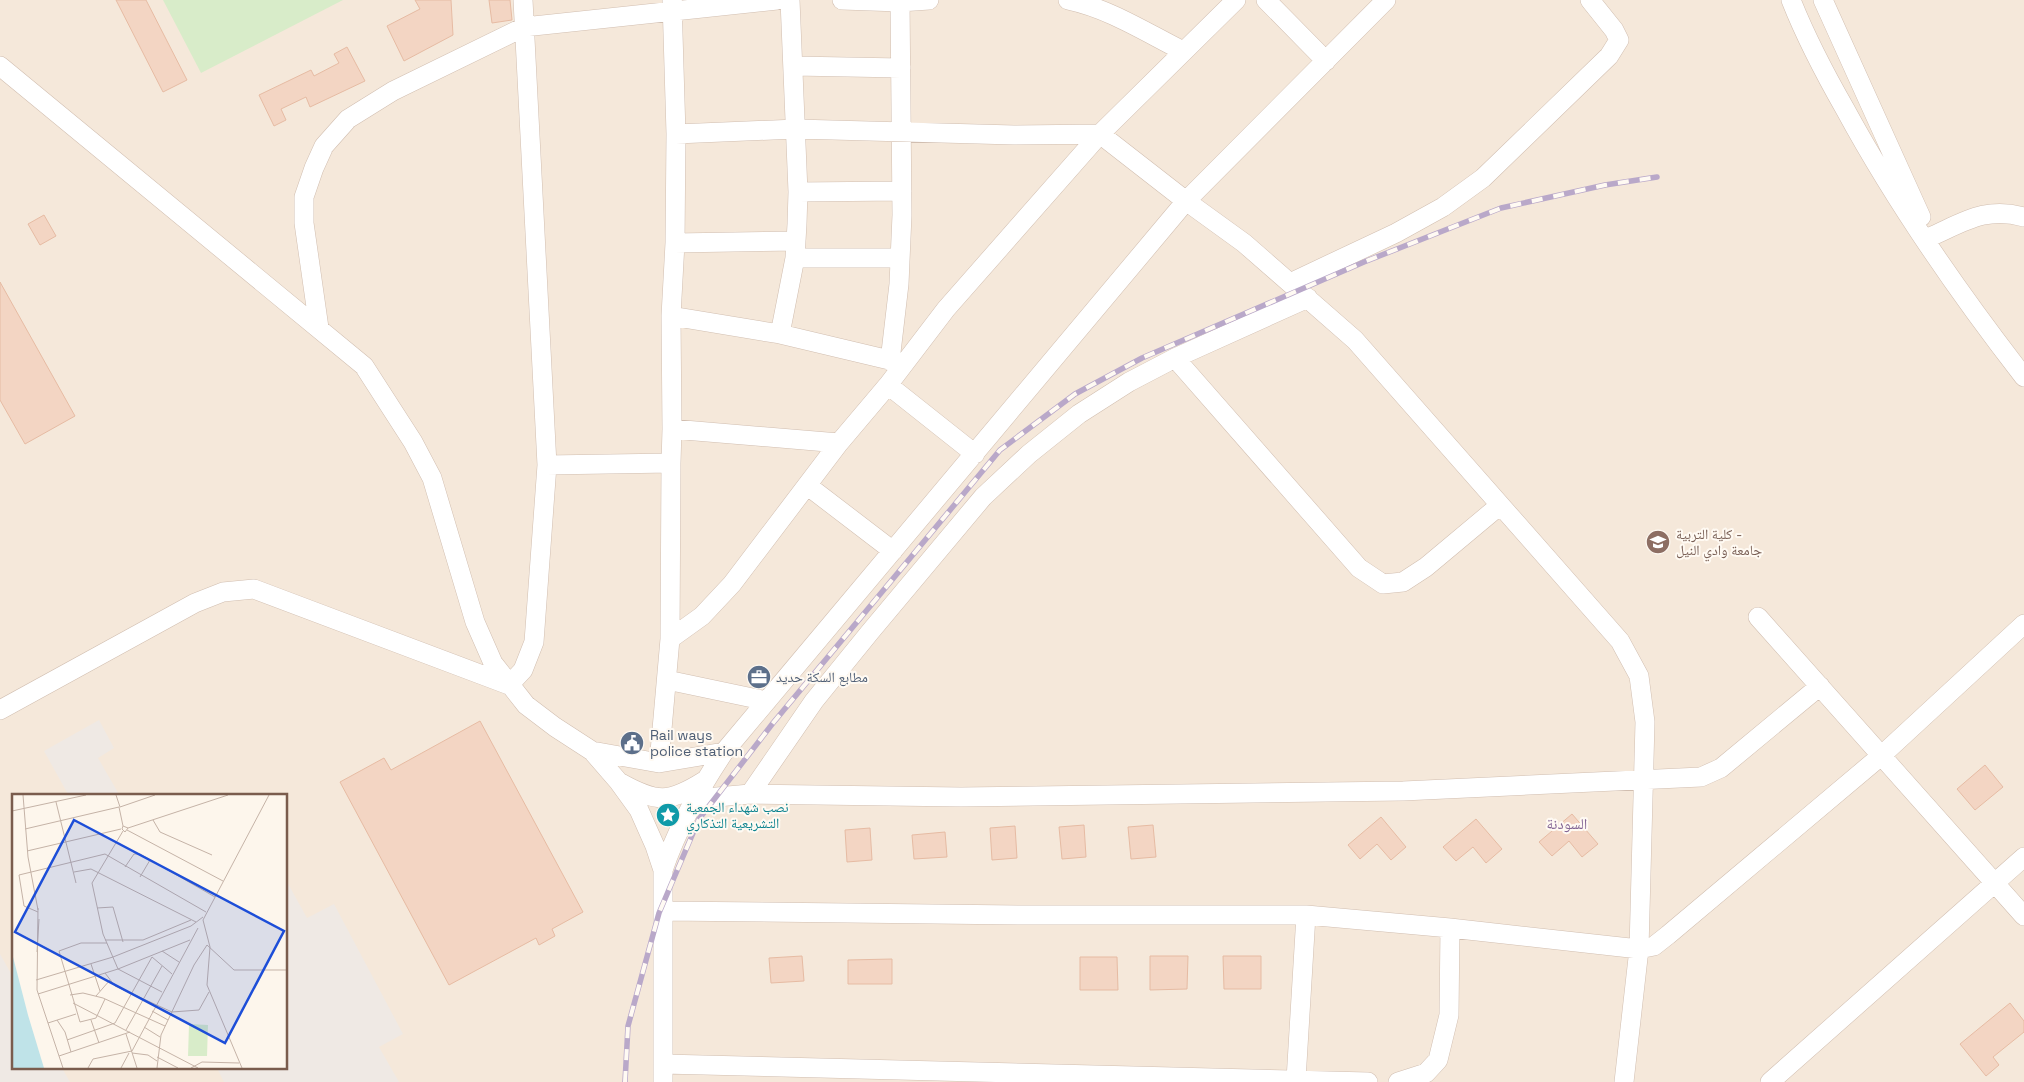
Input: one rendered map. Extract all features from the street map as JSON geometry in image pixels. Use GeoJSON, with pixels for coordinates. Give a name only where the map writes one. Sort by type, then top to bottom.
{"type":"FeatureCollection","features":[{"type":"Feature","properties":{"kind":"street"},"geometry":{"type":"LineString","coordinates":[[509,685],[523,670],[534,642],[547,465],[523,0]]}},
{"type":"Feature","properties":{"kind":"street"},"geometry":{"type":"LineString","coordinates":[[319,328],[304,224],[304,197],[324,146],[348,118],[368,105],[524,27],[672,6],[777,0]]}},
{"type":"Feature","properties":{"kind":"street"},"geometry":{"type":"LineString","coordinates":[[780,334],[796,250],[798,192],[790,0]]}},
{"type":"Feature","properties":{"kind":"street"},"geometry":{"type":"LineString","coordinates":[[842,0],[929,0]]}},
{"type":"Feature","properties":{"kind":"street"},"geometry":{"type":"LineString","coordinates":[[1068,0],[1118,8],[1183,51]]}},
{"type":"Feature","properties":{"kind":"street"},"geometry":{"type":"LineString","coordinates":[[897,362],[1100,134],[1236,0]]}},
{"type":"Feature","properties":{"kind":"street"},"geometry":{"type":"LineString","coordinates":[[1266,0],[1326,61]]}},
{"type":"Feature","properties":{"kind":"street"},"geometry":{"type":"LineString","coordinates":[[663,870],[680,826],[706,779],[724,752],[1186,201],[1386,0]]}},
{"type":"Feature","properties":{"kind":"street"},"geometry":{"type":"LineString","coordinates":[[1290,283],[1396,233],[1443,207],[1483,178],[1609,56],[1619,40],[1614,30],[1590,0]]}},
{"type":"Feature","properties":{"kind":"street"},"geometry":{"type":"LineString","coordinates":[[1791,0],[1828,78],[1877,166],[1944,268],[2024,377]]}},
{"type":"Feature","properties":{"kind":"street"},"geometry":{"type":"LineString","coordinates":[[1823,0],[1944,268]]}},
{"type":"Feature","properties":{"kind":"street"},"geometry":{"type":"LineString","coordinates":[[670,638],[702,616],[732,584],[839,443],[888,385],[897,362],[902,190],[900,1]]}},
{"type":"Feature","properties":{"kind":"street"},"geometry":{"type":"LineString","coordinates":[[659,763],[670,638],[671,316],[675,243],[676,134],[672,6]]}},
{"type":"Feature","properties":{"kind":"street"},"geometry":{"type":"LineString","coordinates":[[0,66],[364,366],[414,442],[432,478],[475,622],[493,663],[526,704],[555,727],[592,751],[639,810],[655,846],[663,870],[663,1073],[1368,1082]]}},
{"type":"Feature","properties":{"kind":"street"},"geometry":{"type":"LineString","coordinates":[[794,66],[901,68]]}},
{"type":"Feature","properties":{"kind":"street"},"geometry":{"type":"LineString","coordinates":[[676,134],[796,129],[1014,135],[1100,134],[1186,201],[1244,243],[1354,340],[1620,641],[1639,676],[1645,722],[1639,949],[1624,1082]]}},
{"type":"Feature","properties":{"kind":"street"},"geometry":{"type":"LineString","coordinates":[[798,192],[902,190]]}},
{"type":"Feature","properties":{"kind":"street"},"geometry":{"type":"LineString","coordinates":[[1930,237],[1981,214],[1998,212],[2024,217]]}},
{"type":"Feature","properties":{"kind":"street"},"geometry":{"type":"LineString","coordinates":[[675,243],[900,258]]}},
{"type":"Feature","properties":{"kind":"street"},"geometry":{"type":"LineString","coordinates":[[750,794],[814,701],[983,497],[1029,454],[1079,414],[1129,382],[1175,358],[1308,298]]}},
{"type":"Feature","properties":{"kind":"street"},"geometry":{"type":"LineString","coordinates":[[671,316],[780,334],[897,362]]}},
{"type":"Feature","properties":{"kind":"street"},"geometry":{"type":"LineString","coordinates":[[1175,358],[1359,568],[1383,584],[1403,582],[1426,567],[1499,506]]}},
{"type":"Feature","properties":{"kind":"street"},"geometry":{"type":"LineString","coordinates":[[888,385],[975,454]]}},
{"type":"Feature","properties":{"kind":"street"},"geometry":{"type":"LineString","coordinates":[[672,429],[839,443]]}},
{"type":"Feature","properties":{"kind":"street"},"geometry":{"type":"LineString","coordinates":[[547,465],[670,463]]}},
{"type":"Feature","properties":{"kind":"street"},"geometry":{"type":"LineString","coordinates":[[808,486],[892,551]]}},
{"type":"Feature","properties":{"kind":"street"},"geometry":{"type":"LineString","coordinates":[[0,710],[195,603],[223,592],[254,589],[509,685]]}},
{"type":"Feature","properties":{"kind":"street"},"geometry":{"type":"LineString","coordinates":[[1758,617],[2024,916]]}},
{"type":"Feature","properties":{"kind":"street"},"geometry":{"type":"LineString","coordinates":[[663,911],[1025,915],[1306,915],[1450,928],[1639,949],[1654,946],[1882,755],[2024,624]]}},
{"type":"Feature","properties":{"kind":"street"},"geometry":{"type":"LineString","coordinates":[[667,680],[767,702]]}},
{"type":"Feature","properties":{"kind":"street"},"geometry":{"type":"LineString","coordinates":[[695,799],[750,794],[961,797],[1403,791],[1702,777],[1721,768],[1820,686]]}},
{"type":"Feature","properties":{"kind":"street"},"geometry":{"type":"LineString","coordinates":[[592,751],[659,763],[724,752]]}},
{"type":"Feature","properties":{"kind":"street"},"geometry":{"type":"LineString","coordinates":[[618,782],[635,791],[656,798],[686,792],[706,779]]}},
{"type":"Feature","properties":{"kind":"street"},"geometry":{"type":"LineString","coordinates":[[1770,1082],[2024,857]]}},
{"type":"Feature","properties":{"kind":"street"},"geometry":{"type":"LineString","coordinates":[[1296,1080],[1306,915]]}},
{"type":"Feature","properties":{"kind":"street"},"geometry":{"type":"LineString","coordinates":[[1398,1082],[1426,1073],[1438,1060],[1449,1015],[1450,928]]}},
{"type":"Feature","properties":{"kind":"shaded area"},"geometry":{"type":"Polygon","coordinates":[[[0,0],[2024,0],[2024,1082],[0,1082],[0,0]]]}},
{"type":"Feature","properties":{"kind":"shaded area"},"geometry":{"type":"Polygon","coordinates":[[[99,720],[114,748],[98,758],[119,794],[68,794],[44,751],[99,720]]]}},
{"type":"Feature","properties":{"kind":"shaded area"},"geometry":{"type":"Polygon","coordinates":[[[288,884],[307,918],[334,904],[403,1034],[379,1047],[399,1082],[224,1082],[218,1070],[288,1070],[288,884]]]}},
{"type":"Feature","properties":{"kind":"shaded area"},"geometry":{"type":"Polygon","coordinates":[[[0,954],[12,975],[12,1070],[63,1070],[70,1082],[0,1082],[0,954]]]}},
{"type":"Feature","properties":{"kind":"green space"},"geometry":{"type":"Polygon","coordinates":[[[163,0],[343,0],[201,73],[163,0]]]}},
{"type":"Feature","properties":{"kind":"building"},"geometry":{"type":"Polygon","coordinates":[[[116,0],[146,0],[187,80],[163,92],[116,0]]]}},
{"type":"Feature","properties":{"kind":"building"},"geometry":{"type":"Polygon","coordinates":[[[415,0],[451,0],[453,35],[404,61],[387,26],[420,9],[415,0]]]}},
{"type":"Feature","properties":{"kind":"building"},"geometry":{"type":"Polygon","coordinates":[[[489,0],[510,0],[512,20],[492,23],[489,0]]]}},
{"type":"Feature","properties":{"kind":"building"},"geometry":{"type":"Polygon","coordinates":[[[347,47],[365,81],[310,107],[306,97],[281,109],[286,120],[274,126],[259,95],[311,70],[314,76],[339,63],[334,54],[347,47]]]}},
{"type":"Feature","properties":{"kind":"building"},"geometry":{"type":"Polygon","coordinates":[[[44,215],[56,236],[40,245],[28,224],[44,215]]]}},
{"type":"Feature","properties":{"kind":"building"},"geometry":{"type":"Polygon","coordinates":[[[0,282],[75,416],[25,444],[0,400],[0,282]]]}},
{"type":"Feature","properties":{"kind":"building"},"geometry":{"type":"Polygon","coordinates":[[[480,721],[583,912],[552,929],[555,936],[539,945],[536,938],[449,985],[340,782],[384,758],[391,770],[480,721]]]}},
{"type":"Feature","properties":{"kind":"building"},"geometry":{"type":"Polygon","coordinates":[[[1985,765],[2003,787],[1975,810],[1957,789],[1985,765]]]}},
{"type":"Feature","properties":{"kind":"building"},"geometry":{"type":"Polygon","coordinates":[[[1572,814],[1598,844],[1582,857],[1569,841],[1552,856],[1539,842],[1572,814]]]}},
{"type":"Feature","properties":{"kind":"building"},"geometry":{"type":"Polygon","coordinates":[[[1381,817],[1406,847],[1391,860],[1377,844],[1360,859],[1348,845],[1381,817]]]}},
{"type":"Feature","properties":{"kind":"building"},"geometry":{"type":"Polygon","coordinates":[[[1476,819],[1502,849],[1486,863],[1473,847],[1456,861],[1443,847],[1476,819]]]}},
{"type":"Feature","properties":{"kind":"building"},"geometry":{"type":"Polygon","coordinates":[[[1084,825],[1086,857],[1062,859],[1059,827],[1084,825]]]}},
{"type":"Feature","properties":{"kind":"building"},"geometry":{"type":"Polygon","coordinates":[[[1153,825],[1156,857],[1131,859],[1128,827],[1153,825]]]}},
{"type":"Feature","properties":{"kind":"building"},"geometry":{"type":"Polygon","coordinates":[[[1015,826],[1017,858],[992,860],[990,828],[1015,826]]]}},
{"type":"Feature","properties":{"kind":"building"},"geometry":{"type":"Polygon","coordinates":[[[870,828],[872,860],[847,862],[845,830],[870,828]]]}},
{"type":"Feature","properties":{"kind":"building"},"geometry":{"type":"Polygon","coordinates":[[[945,832],[947,857],[914,859],[912,835],[945,832]]]}},
{"type":"Feature","properties":{"kind":"building"},"geometry":{"type":"Polygon","coordinates":[[[802,956],[804,981],[771,983],[769,958],[802,956]]]}},
{"type":"Feature","properties":{"kind":"building"},"geometry":{"type":"Polygon","coordinates":[[[1150,956],[1188,956],[1187,989],[1150,990],[1150,956]]]}},
{"type":"Feature","properties":{"kind":"building"},"geometry":{"type":"Polygon","coordinates":[[[1223,956],[1261,956],[1261,989],[1224,989],[1223,956]]]}},
{"type":"Feature","properties":{"kind":"building"},"geometry":{"type":"Polygon","coordinates":[[[1080,957],[1117,957],[1118,990],[1080,990],[1080,957]]]}},
{"type":"Feature","properties":{"kind":"building"},"geometry":{"type":"Polygon","coordinates":[[[892,959],[892,984],[848,984],[848,960],[892,959]]]}},
{"type":"Feature","properties":{"kind":"building"},"geometry":{"type":"Polygon","coordinates":[[[2010,1003],[2024,1021],[2024,1032],[1993,1057],[1999,1065],[1986,1076],[1960,1044],[2010,1003]]]}},
{"type":"Feature","properties":{"kind":"railway"},"geometry":{"type":"LineString","coordinates":[[625,1082],[628,1026],[659,913],[699,819],[773,723],[1000,450],[1075,394],[1142,358],[1364,262],[1501,208],[1605,185],[1657,177]]}},
{"type":"Feature","properties":{"kind":"place","name":"كلية التربية - جامعة وادي النيل"},"geometry":{"type":"Point","coordinates":[1658,542]}},
{"type":"Feature","properties":{"kind":"place","name":"مطابع السكة حديد"},"geometry":{"type":"Point","coordinates":[759,677]}},
{"type":"Feature","properties":{"kind":"place","name":"Rail ways police station"},"geometry":{"type":"Point","coordinates":[632,743]}},
{"type":"Feature","properties":{"kind":"place","name":"نصب شهداء الجمعية التشريعية التذكاري"},"geometry":{"type":"Point","coordinates":[668,815]}},
{"type":"Feature","properties":{"kind":"district","name":"السودنة"},"geometry":{"type":"Point","coordinates":[1567,824]}}]}
